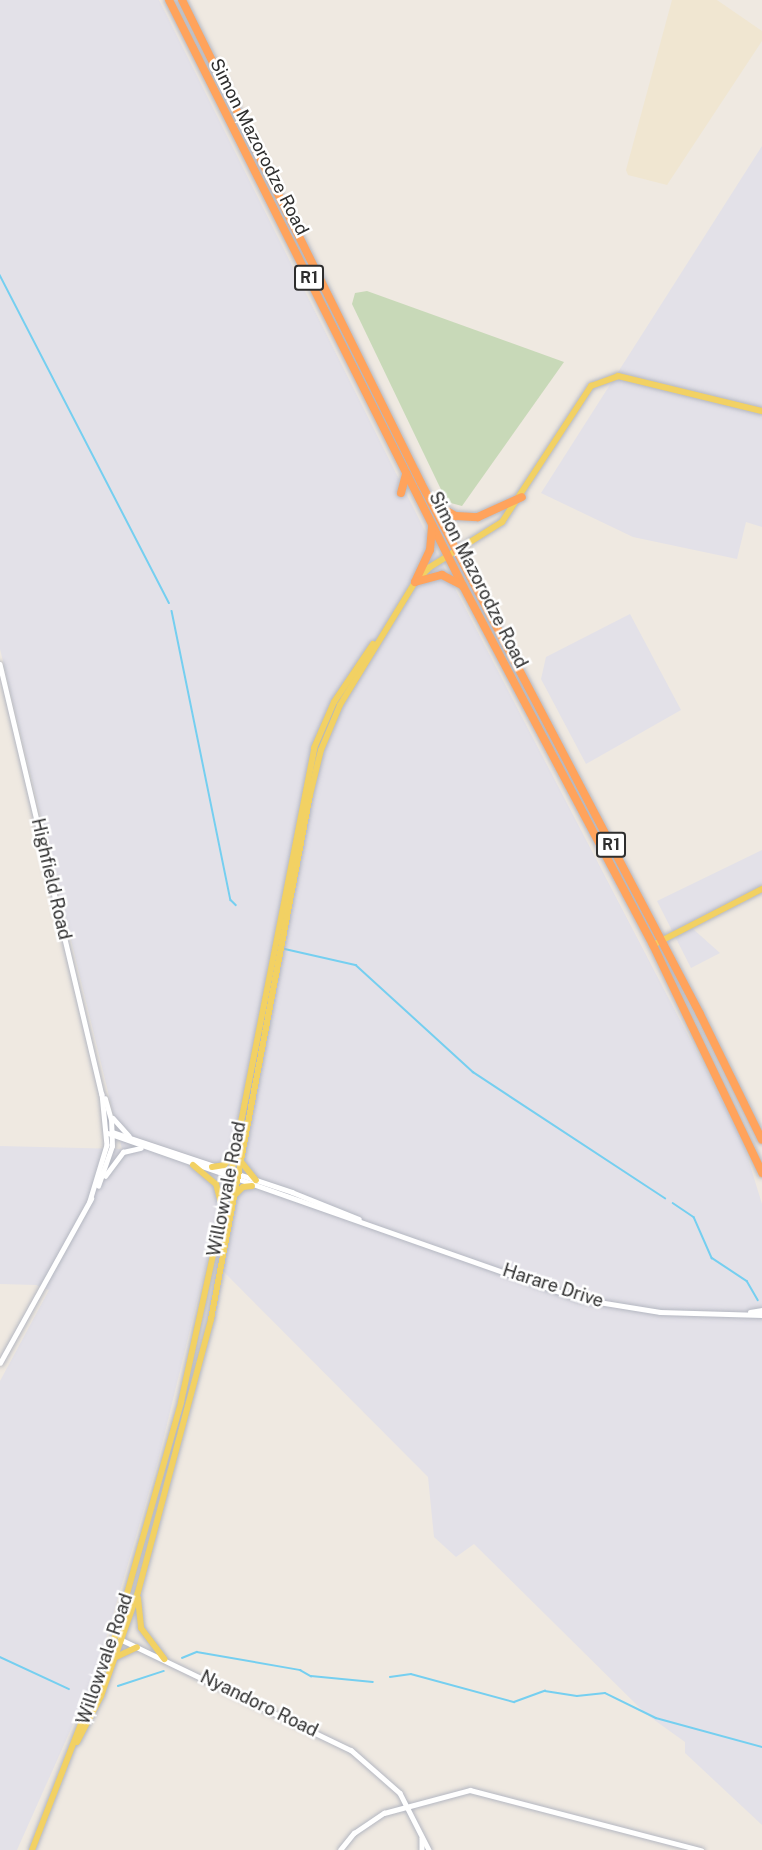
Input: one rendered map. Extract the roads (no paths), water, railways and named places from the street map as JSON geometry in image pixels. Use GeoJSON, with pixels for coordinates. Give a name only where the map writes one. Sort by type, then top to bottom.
{"type":"FeatureCollection","features":[{"type":"Feature","properties":{"kind":"highway","name":"Simon Mazorodze Road"},"geometry":{"type":"LineString","coordinates":[[169,0],[406,473],[431,520],[454,554],[463,586],[653,945],[762,1173]]}},
{"type":"Feature","properties":{"kind":"highway","name":"Simon Mazorodze Road"},"geometry":{"type":"LineString","coordinates":[[182,0],[238,118],[432,502],[454,554],[662,941],[762,1140]]}},
{"type":"Feature","properties":{"kind":"highway"},"geometry":{"type":"LineString","coordinates":[[238,118],[247,155]]}},
{"type":"Feature","properties":{"kind":"highway"},"geometry":{"type":"LineString","coordinates":[[406,453],[413,486]]}},
{"type":"Feature","properties":{"kind":"highway"},"geometry":{"type":"LineString","coordinates":[[401,493],[406,473]]}},
{"type":"Feature","properties":{"kind":"highway"},"geometry":{"type":"LineString","coordinates":[[432,502],[448,513],[469,518],[496,512],[522,497]]}},
{"type":"Feature","properties":{"kind":"highway"},"geometry":{"type":"LineString","coordinates":[[415,582],[432,542],[431,520]]}},
{"type":"Feature","properties":{"kind":"highway"},"geometry":{"type":"LineString","coordinates":[[415,582],[442,574],[463,586]]}},
{"type":"Feature","properties":{"kind":"main road","name":"Willowvale Road"},"geometry":{"type":"LineString","coordinates":[[32,1850],[122,1640],[138,1592],[211,1319],[318,763],[332,721],[376,642],[415,582],[494,529],[522,497],[585,392],[608,378],[618,376],[762,411]]}},
{"type":"Feature","properties":{"kind":"main road","name":"Willowvale Road"},"geometry":{"type":"LineString","coordinates":[[77,1742],[115,1636],[181,1402],[235,1152],[312,755],[334,702],[360,659],[376,642]]}},
{"type":"Feature","properties":{"kind":"main road"},"geometry":{"type":"LineString","coordinates":[[653,945],[762,889]]}},
{"type":"Feature","properties":{"kind":"main road"},"geometry":{"type":"LineString","coordinates":[[212,1167],[228,1163],[235,1152]]}},
{"type":"Feature","properties":{"kind":"main road"},"geometry":{"type":"LineString","coordinates":[[235,1195],[241,1188],[254,1183],[241,1159]]}},
{"type":"Feature","properties":{"kind":"main road"},"geometry":{"type":"LineString","coordinates":[[193,1165],[216,1184],[223,1209]]}},
{"type":"Feature","properties":{"kind":"main road"},"geometry":{"type":"LineString","coordinates":[[138,1592],[141,1628],[164,1659]]}},
{"type":"Feature","properties":{"kind":"main road"},"geometry":{"type":"LineString","coordinates":[[116,1657],[137,1647]]}},
{"type":"Feature","properties":{"kind":"street","name":"Highfield Road"},"geometry":{"type":"LineString","coordinates":[[0,664],[111,1134]]}},
{"type":"Feature","properties":{"kind":"street","name":"Highfield Road"},"geometry":{"type":"LineString","coordinates":[[102,1094],[110,1113],[111,1134]]}},
{"type":"Feature","properties":{"kind":"street"},"geometry":{"type":"LineString","coordinates":[[110,1113],[135,1140]]}},
{"type":"Feature","properties":{"kind":"street"},"geometry":{"type":"LineString","coordinates":[[101,1181],[111,1134]]}},
{"type":"Feature","properties":{"kind":"street"},"geometry":{"type":"LineString","coordinates":[[90,1201],[111,1134]]}},
{"type":"Feature","properties":{"kind":"street","name":"Harare Drive"},"geometry":{"type":"LineString","coordinates":[[111,1134],[212,1167],[580,1299],[660,1312],[762,1312]]}},
{"type":"Feature","properties":{"kind":"street","name":"Harare Drive"},"geometry":{"type":"LineString","coordinates":[[111,1134],[143,1148],[230,1175]]}},
{"type":"Feature","properties":{"kind":"street"},"geometry":{"type":"LineString","coordinates":[[0,1363],[101,1181],[123,1152],[143,1148]]}},
{"type":"Feature","properties":{"kind":"street","name":"Nyandoro Road"},"geometry":{"type":"LineString","coordinates":[[115,1636],[351,1750],[394,1786],[408,1805],[429,1850]]}},
{"type":"Feature","properties":{"kind":"street"},"geometry":{"type":"LineString","coordinates":[[340,1850],[375,1818],[408,1805],[470,1790],[701,1850]]}},
{"type":"Feature","properties":{"kind":"street"},"geometry":{"type":"LineString","coordinates":[[421,1834],[422,1850]]}},
{"type":"Feature","properties":{"kind":"waterway"},"geometry":{"type":"LineString","coordinates":[[0,275],[169,603]]}},
{"type":"Feature","properties":{"kind":"waterway"},"geometry":{"type":"LineString","coordinates":[[172,611],[231,900],[236,905]]}},
{"type":"Feature","properties":{"kind":"waterway"},"geometry":{"type":"LineString","coordinates":[[285,949],[356,965],[473,1072],[665,1198]]}},
{"type":"Feature","properties":{"kind":"waterway"},"geometry":{"type":"LineString","coordinates":[[673,1203],[694,1217],[712,1258],[747,1281],[758,1300]]}},
{"type":"Feature","properties":{"kind":"waterway"},"geometry":{"type":"LineString","coordinates":[[182,1658],[197,1652],[300,1670],[311,1676],[373,1682]]}},
{"type":"Feature","properties":{"kind":"waterway"},"geometry":{"type":"LineString","coordinates":[[0,1657],[69,1689]]}},
{"type":"Feature","properties":{"kind":"waterway"},"geometry":{"type":"LineString","coordinates":[[118,1686],[164,1671]]}},
{"type":"Feature","properties":{"kind":"waterway"},"geometry":{"type":"LineString","coordinates":[[390,1677],[411,1674],[514,1702],[545,1691],[577,1696],[605,1693],[656,1718],[762,1747]]}}]}
